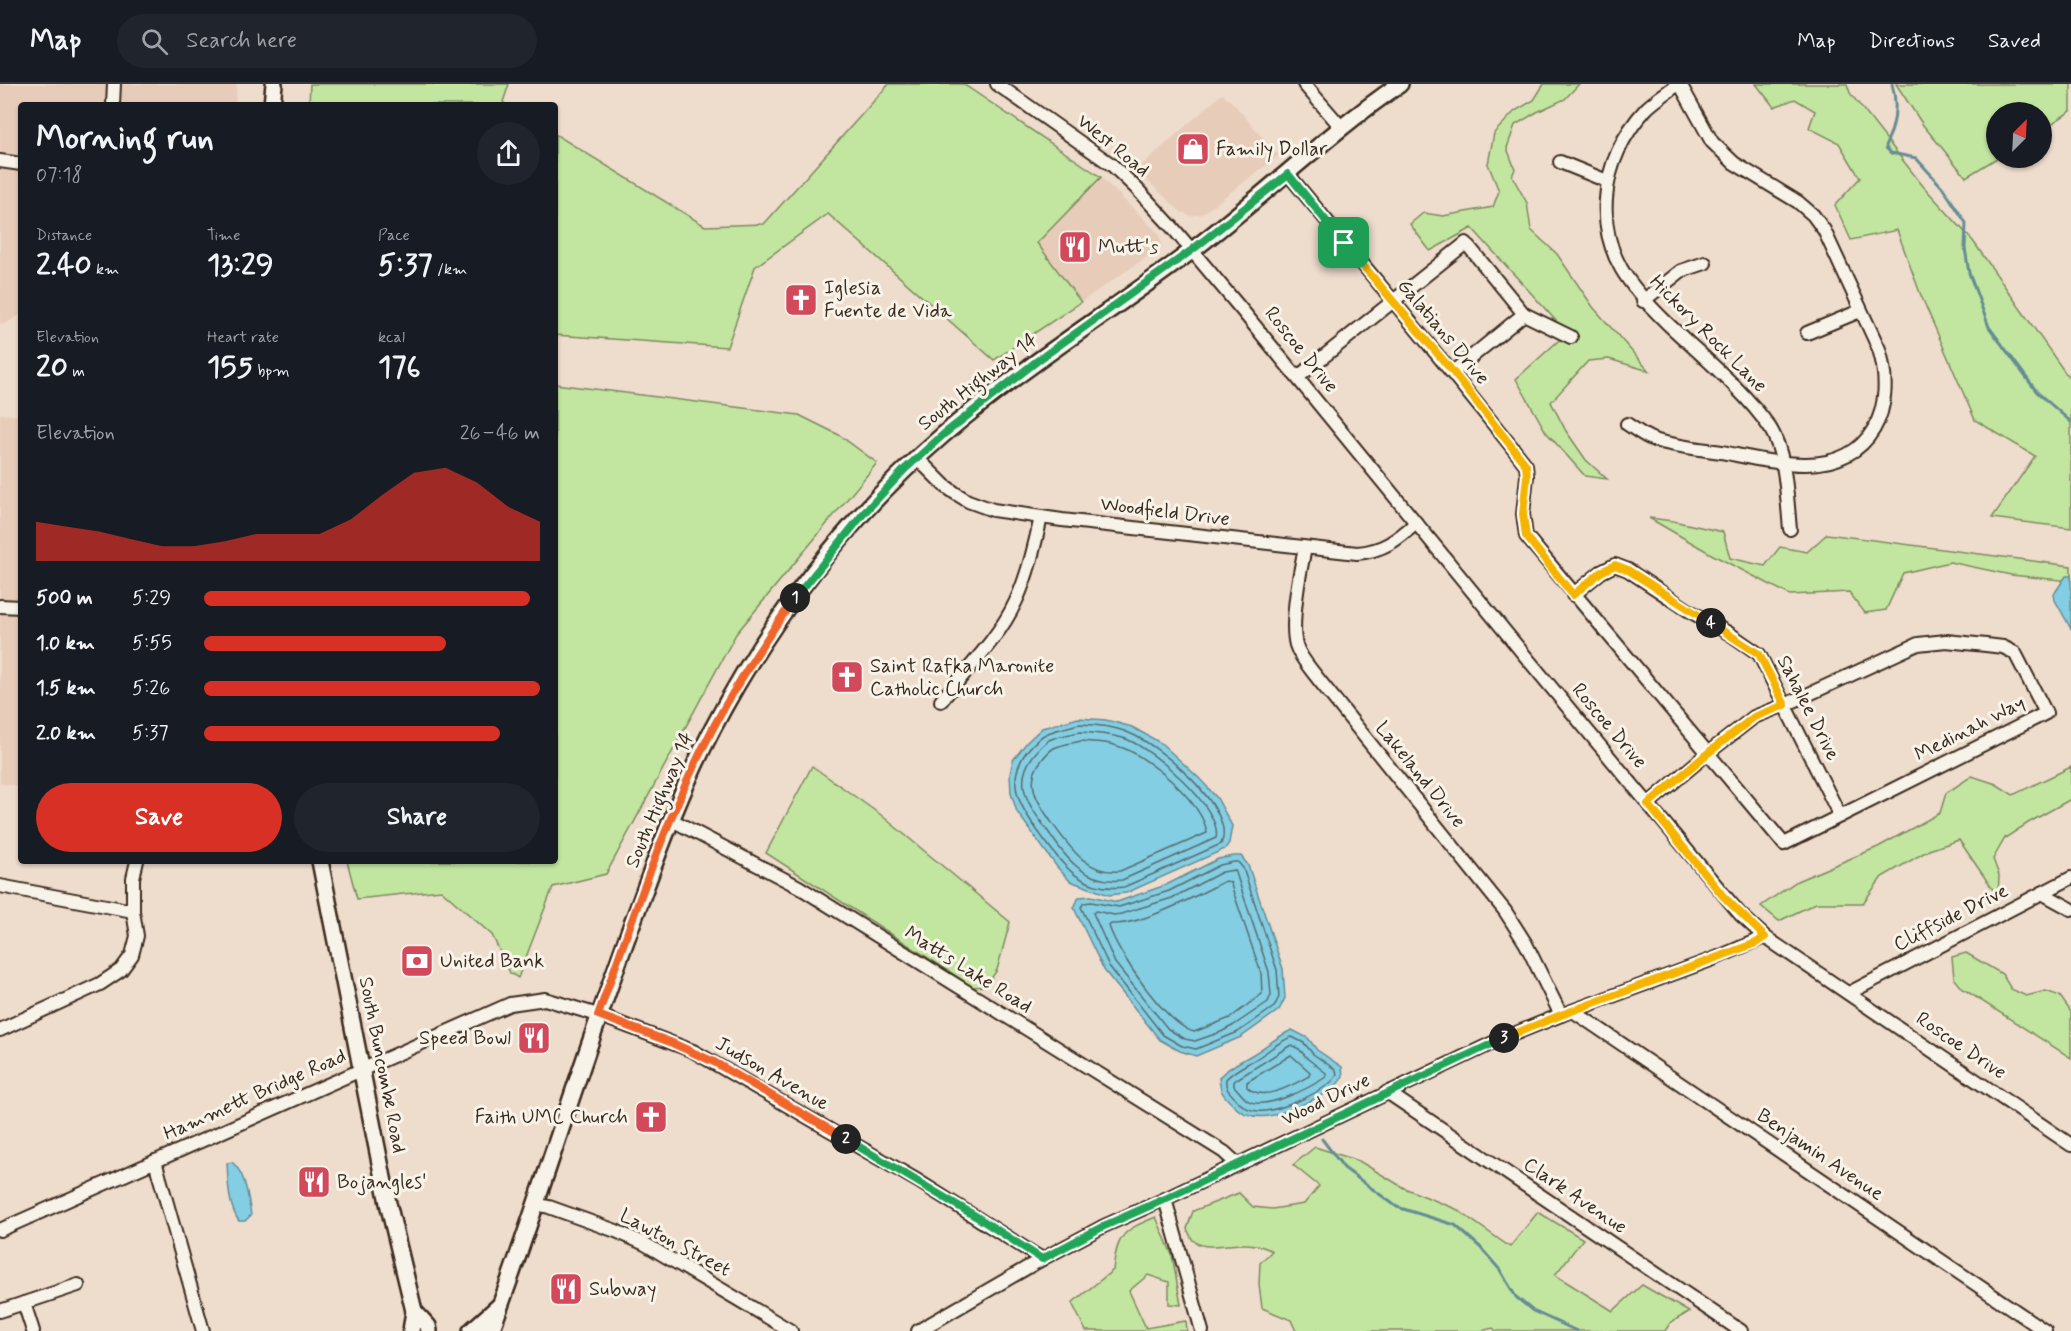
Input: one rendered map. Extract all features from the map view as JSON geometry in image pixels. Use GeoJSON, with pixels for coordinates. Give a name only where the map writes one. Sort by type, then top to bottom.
{"type":"FeatureCollection","features":[{"type":"Feature","properties":{"kind":"main road"},"geometry":{"type":"LineString","coordinates":[[272,102],[274,84]]}},
{"type":"Feature","properties":{"kind":"main road","name":"South Highway 14"},"geometry":{"type":"LineString","coordinates":[[492,1331],[598,1015],[672,820],[713,729],[768,637],[832,549],[905,469],[944,434],[1037,361],[1192,250],[1400,84]]}},
{"type":"Feature","properties":{"kind":"main road","name":"South Buncombe Road"},"geometry":{"type":"LineString","coordinates":[[321,864],[388,1203],[414,1311],[411,1331]]}},
{"type":"Feature","properties":{"kind":"main road"},"geometry":{"type":"LineString","coordinates":[[471,1331],[501,1304]]}},
{"type":"Feature","properties":{"kind":"main road","name":"South Buncombe Road"},"geometry":{"type":"LineString","coordinates":[[414,1311],[431,1329]]}},
{"type":"Feature","properties":{"kind":"street"},"geometry":{"type":"LineString","coordinates":[[113,102],[114,84]]}},
{"type":"Feature","properties":{"kind":"street","name":"West Road"},"geometry":{"type":"LineString","coordinates":[[997,84],[1112,165],[1192,250]]}},
{"type":"Feature","properties":{"kind":"street"},"geometry":{"type":"LineString","coordinates":[[1304,84],[1342,128]]}},
{"type":"Feature","properties":{"kind":"street"},"geometry":{"type":"LineString","coordinates":[[1627,424],[1653,440],[1806,465],[1835,460],[1862,444],[1876,427],[1884,403],[1886,384],[1879,349],[1832,244],[1813,215],[1782,192],[1734,163],[1712,142],[1679,84]]}},
{"type":"Feature","properties":{"kind":"street","name":"Hickory Rock Lane"},"geometry":{"type":"LineString","coordinates":[[1679,84],[1647,109],[1619,150],[1607,180],[1605,207],[1607,232],[1614,256],[1643,301],[1756,409],[1772,430],[1783,463],[1790,529]]}},
{"type":"Feature","properties":{"kind":"street"},"geometry":{"type":"LineString","coordinates":[[0,161],[18,164]]}},
{"type":"Feature","properties":{"kind":"street"},"geometry":{"type":"LineString","coordinates":[[1560,162],[1607,180]]}},
{"type":"Feature","properties":{"kind":"street","name":"Galatians Drive"},"geometry":{"type":"LineString","coordinates":[[1288,174],[1453,372],[1526,465],[1523,514],[1526,536],[1573,595],[1708,753]]}},
{"type":"Feature","properties":{"kind":"street"},"geometry":{"type":"LineString","coordinates":[[1298,377],[1466,243],[1524,314],[1571,337]]}},
{"type":"Feature","properties":{"kind":"street","name":"Roscoe Drive"},"geometry":{"type":"LineString","coordinates":[[1192,250],[1723,896],[1765,937],[2071,1144]]}},
{"type":"Feature","properties":{"kind":"street"},"geometry":{"type":"LineString","coordinates":[[1643,301],[1681,271],[1705,263]]}},
{"type":"Feature","properties":{"kind":"street"},"geometry":{"type":"LineString","coordinates":[[1807,333],[1860,310]]}},
{"type":"Feature","properties":{"kind":"street"},"geometry":{"type":"LineString","coordinates":[[1453,372],[1524,314]]}},
{"type":"Feature","properties":{"kind":"street","name":"Woodfield Drive"},"geometry":{"type":"LineString","coordinates":[[918,459],[944,485],[968,501],[993,510],[1041,517],[1357,553],[1371,552],[1391,544],[1416,523]]}},
{"type":"Feature","properties":{"kind":"street"},"geometry":{"type":"LineString","coordinates":[[941,701],[1000,628],[1010,612],[1022,587],[1041,517]]}},
{"type":"Feature","properties":{"kind":"street","name":"Lakeland Drive"},"geometry":{"type":"LineString","coordinates":[[1305,548],[1294,625],[1296,644],[1300,653],[1319,680],[1505,911],[1567,1013]]}},
{"type":"Feature","properties":{"kind":"street","name":"Sahalee Drive"},"geometry":{"type":"LineString","coordinates":[[1573,595],[1601,572],[1615,565],[1628,570],[1759,654],[1840,816]]}},
{"type":"Feature","properties":{"kind":"street"},"geometry":{"type":"LineString","coordinates":[[0,606],[18,607]]}},
{"type":"Feature","properties":{"kind":"street","name":"Medinah Way"},"geometry":{"type":"LineString","coordinates":[[1648,804],[1708,753],[1754,717],[1918,644],[1946,641],[2003,647],[2015,654],[2046,713],[1784,844],[1708,753]]}},
{"type":"Feature","properties":{"kind":"street","name":"Matts Lake Road"},"geometry":{"type":"LineString","coordinates":[[672,820],[799,887],[1224,1152],[1237,1164]]}},
{"type":"Feature","properties":{"kind":"street"},"geometry":{"type":"LineString","coordinates":[[0,1030],[100,984],[121,970],[135,948],[137,936],[133,911],[133,878],[136,864]]}},
{"type":"Feature","properties":{"kind":"street","name":"Cliffside Drive"},"geometry":{"type":"LineString","coordinates":[[1849,993],[2071,878]]}},
{"type":"Feature","properties":{"kind":"street"},"geometry":{"type":"LineString","coordinates":[[0,886],[133,911]]}},
{"type":"Feature","properties":{"kind":"street"},"geometry":{"type":"LineString","coordinates":[[2042,893],[2071,909]]}},
{"type":"Feature","properties":{"kind":"street","name":"Wood Drive"},"geometry":{"type":"LineString","coordinates":[[918,1331],[1104,1226],[1387,1092],[1499,1040],[1756,943],[1765,937]]}},
{"type":"Feature","properties":{"kind":"street","name":"Hammett Bridge Road"},"geometry":{"type":"LineString","coordinates":[[0,1230],[510,1004],[546,999],[598,1015]]}},
{"type":"Feature","properties":{"kind":"street","name":"Benjamin Avenue"},"geometry":{"type":"LineString","coordinates":[[1567,1013],[2045,1331]]}},
{"type":"Feature","properties":{"kind":"street","name":"Judson Avenue"},"geometry":{"type":"LineString","coordinates":[[598,1015],[670,1042],[714,1062],[918,1181],[1042,1259]]}},
{"type":"Feature","properties":{"kind":"street","name":"Clark Avenue"},"geometry":{"type":"LineString","coordinates":[[1387,1092],[1741,1331]]}},
{"type":"Feature","properties":{"kind":"street"},"geometry":{"type":"LineString","coordinates":[[155,1161],[203,1331]]}},
{"type":"Feature","properties":{"kind":"street"},"geometry":{"type":"LineString","coordinates":[[1165,1199],[1202,1331]]}},
{"type":"Feature","properties":{"kind":"street","name":"Lawton Street"},"geometry":{"type":"LineString","coordinates":[[535,1204],[636,1240],[791,1331]]}},
{"type":"Feature","properties":{"kind":"street"},"geometry":{"type":"LineString","coordinates":[[0,1311],[78,1285]]}},
{"type":"Feature","properties":{"kind":"street"},"geometry":{"type":"LineString","coordinates":[[24,1303],[33,1331]]}},
{"type":"Feature","properties":{"kind":"shaded area"},"geometry":{"type":"Polygon","coordinates":[[[0,84],[237,84],[235,102],[18,102],[18,317],[4,324],[0,323],[0,84]]]}},
{"type":"Feature","properties":{"kind":"shaded area"},"geometry":{"type":"Polygon","coordinates":[[[1222,94],[1234,104],[1276,153],[1282,153],[1202,214],[1191,216],[1181,212],[1136,170],[1222,94]]]}},
{"type":"Feature","properties":{"kind":"shaded area"},"geometry":{"type":"Polygon","coordinates":[[[1101,177],[1159,234],[1161,242],[1160,248],[1081,302],[1037,243],[1101,177]]]}},
{"type":"Feature","properties":{"kind":"shaded area"},"geometry":{"type":"Polygon","coordinates":[[[0,414],[18,416],[18,786],[0,783],[0,414]]]}},
{"type":"Feature","properties":{"kind":"green space"},"geometry":{"type":"Polygon","coordinates":[[[310,84],[509,84],[503,102],[309,102],[310,84]]]}},
{"type":"Feature","properties":{"kind":"green space"},"geometry":{"type":"Polygon","coordinates":[[[889,84],[963,84],[1101,177],[1037,243],[1081,302],[994,360],[828,214],[755,267],[727,347],[558,335],[558,136],[705,226],[764,224],[889,84]]]}},
{"type":"Feature","properties":{"kind":"green space"},"geometry":{"type":"Polygon","coordinates":[[[1544,84],[1579,84],[1565,99],[1515,125],[1507,148],[1515,169],[1512,176],[1527,203],[1531,230],[1557,254],[1593,307],[1649,371],[1609,359],[1588,361],[1551,402],[1566,431],[1586,460],[1607,479],[1585,476],[1546,432],[1516,379],[1567,333],[1472,228],[1430,251],[1410,224],[1423,213],[1443,216],[1493,207],[1499,191],[1488,164],[1494,133],[1515,111],[1534,100],[1544,84]]]}},
{"type":"Feature","properties":{"kind":"green space"},"geometry":{"type":"Polygon","coordinates":[[[1756,84],[1847,84],[1850,93],[1923,186],[1973,241],[2071,381],[2071,528],[1992,518],[2035,456],[1975,420],[1920,293],[1897,230],[1851,240],[1835,205],[1860,178],[1839,143],[1809,128],[1815,111],[1795,99],[1774,107],[1756,84]]]}},
{"type":"Feature","properties":{"kind":"green space"},"geometry":{"type":"Polygon","coordinates":[[[1896,84],[2071,84],[2071,111],[2052,123],[2052,102],[1986,102],[1986,165],[1966,177],[1923,125],[1896,84]]]}},
{"type":"Feature","properties":{"kind":"green space"},"geometry":{"type":"Polygon","coordinates":[[[558,384],[799,415],[839,435],[877,463],[736,634],[606,874],[553,887],[518,978],[510,973],[492,935],[441,890],[357,899],[348,864],[558,864],[558,384]]]}},
{"type":"Feature","properties":{"kind":"green space"},"geometry":{"type":"Polygon","coordinates":[[[1649,518],[1723,532],[1730,558],[1765,566],[1780,547],[1807,552],[1827,534],[2071,566],[2071,581],[2011,575],[1950,562],[1903,573],[1886,610],[1865,613],[1849,592],[1790,595],[1649,518]]]}},
{"type":"Feature","properties":{"kind":"green space"},"geometry":{"type":"Polygon","coordinates":[[[812,766],[881,815],[1010,922],[997,970],[986,986],[973,987],[766,853],[812,766]]]}},
{"type":"Feature","properties":{"kind":"green space"},"geometry":{"type":"Polygon","coordinates":[[[2071,767],[2071,799],[2005,838],[1993,859],[1999,875],[1998,897],[1959,840],[1929,850],[1882,877],[1863,903],[1816,903],[1779,921],[1761,906],[1797,881],[1878,847],[1940,813],[1946,793],[1972,776],[1996,784],[2013,795],[2071,767]]]}},
{"type":"Feature","properties":{"kind":"green space"},"geometry":{"type":"Polygon","coordinates":[[[1966,953],[2002,974],[2011,989],[2026,996],[2046,991],[2060,996],[2071,1012],[2071,1058],[1963,989],[1954,978],[1952,957],[1966,953]]]}},
{"type":"Feature","properties":{"kind":"green space"},"geometry":{"type":"Polygon","coordinates":[[[1315,1147],[1359,1161],[1404,1188],[1456,1209],[1510,1247],[1538,1212],[1583,1239],[1555,1275],[1613,1311],[1642,1285],[1689,1312],[1670,1323],[1665,1331],[1496,1331],[1493,1328],[1481,1331],[1296,1331],[1291,1320],[1262,1308],[1259,1284],[1260,1263],[1272,1251],[1251,1244],[1201,1245],[1193,1240],[1187,1229],[1193,1211],[1239,1193],[1253,1207],[1272,1209],[1304,1204],[1319,1186],[1293,1165],[1315,1147]]]}},
{"type":"Feature","properties":{"kind":"green space"},"geometry":{"type":"Polygon","coordinates":[[[1156,1217],[1172,1255],[1181,1305],[1169,1304],[1169,1282],[1148,1275],[1129,1291],[1146,1328],[1186,1321],[1187,1331],[1086,1331],[1072,1303],[1113,1270],[1117,1248],[1124,1235],[1136,1226],[1156,1217]]]}},
{"type":"Feature","properties":{"kind":"water"},"geometry":{"type":"Polygon","coordinates":[[[2066,576],[2071,576],[2071,629],[2054,594],[2066,576]]]}},
{"type":"Feature","properties":{"kind":"water"},"geometry":{"type":"Polygon","coordinates":[[[1078,718],[1106,720],[1132,727],[1161,743],[1217,798],[1232,826],[1229,843],[1225,849],[1126,893],[1109,895],[1070,881],[1017,812],[1011,793],[1010,774],[1013,760],[1042,728],[1078,718]]]}},
{"type":"Feature","properties":{"kind":"water"},"geometry":{"type":"Polygon","coordinates":[[[1241,856],[1248,865],[1283,969],[1285,998],[1279,1010],[1241,1037],[1196,1056],[1180,1051],[1160,1040],[1104,970],[1074,908],[1079,897],[1091,896],[1117,902],[1166,885],[1218,859],[1241,856]]]}},
{"type":"Feature","properties":{"kind":"water"},"geometry":{"type":"Polygon","coordinates":[[[1292,1030],[1308,1038],[1317,1050],[1342,1067],[1343,1076],[1336,1086],[1327,1092],[1288,1111],[1259,1116],[1241,1111],[1224,1095],[1219,1077],[1292,1030]]]}},
{"type":"Feature","properties":{"kind":"water"},"geometry":{"type":"Polygon","coordinates":[[[232,1162],[243,1179],[247,1193],[251,1215],[245,1221],[239,1221],[231,1201],[227,1163],[232,1162]]]}},
{"type":"Feature","properties":{"kind":"waterway"},"geometry":{"type":"LineString","coordinates":[[1892,84],[1895,112],[1886,148],[1891,153],[1916,158],[1943,188],[1966,223],[1965,248],[1969,273],[1989,327],[2037,392],[2071,422]]}},
{"type":"Feature","properties":{"kind":"waterway"},"geometry":{"type":"LineString","coordinates":[[1322,1139],[1344,1168],[1397,1207],[1455,1225],[1480,1247],[1500,1270],[1516,1297],[1533,1311],[1577,1331]]}},
{"type":"Feature","properties":{"kind":"place","name":"Family Dollar"},"geometry":{"type":"Point","coordinates":[1193,149]}},
{"type":"Feature","properties":{"kind":"place","name":"Mutt's"},"geometry":{"type":"Point","coordinates":[1075,247]}},
{"type":"Feature","properties":{"kind":"place","name":"Iglesia Fuente de Vida"},"geometry":{"type":"Point","coordinates":[801,300]}},
{"type":"Feature","properties":{"kind":"place","name":"Saint Rafka Maronite Catholic Church"},"geometry":{"type":"Point","coordinates":[847,677]}},
{"type":"Feature","properties":{"kind":"place","name":"United Bank"},"geometry":{"type":"Point","coordinates":[417,961]}},
{"type":"Feature","properties":{"kind":"place","name":"Speed Bowl"},"geometry":{"type":"Point","coordinates":[534,1038]}},
{"type":"Feature","properties":{"kind":"place","name":"Faith UMC Church"},"geometry":{"type":"Point","coordinates":[651,1117]}},
{"type":"Feature","properties":{"kind":"place","name":"Bojangles'"},"geometry":{"type":"Point","coordinates":[314,1182]}},
{"type":"Feature","properties":{"kind":"place","name":"Subway"},"geometry":{"type":"Point","coordinates":[566,1289]}},
{"type":"Feature","properties":{"kind":"route"},"geometry":{"type":"LineString","coordinates":[[1288,174],[1344,243],[1453,372],[1526,465],[1523,514],[1526,536],[1573,595],[1601,572],[1615,565],[1628,570],[1759,654],[1785,705],[1754,717],[1648,804],[1723,896],[1765,937],[1756,943],[1499,1040],[1104,1226],[1042,1259],[918,1181],[714,1062],[670,1042],[598,1015],[635,914],[696,763],[738,684],[799,592],[832,549],[905,469],[944,434],[1037,361],[1192,250],[1288,174]]}}]}
